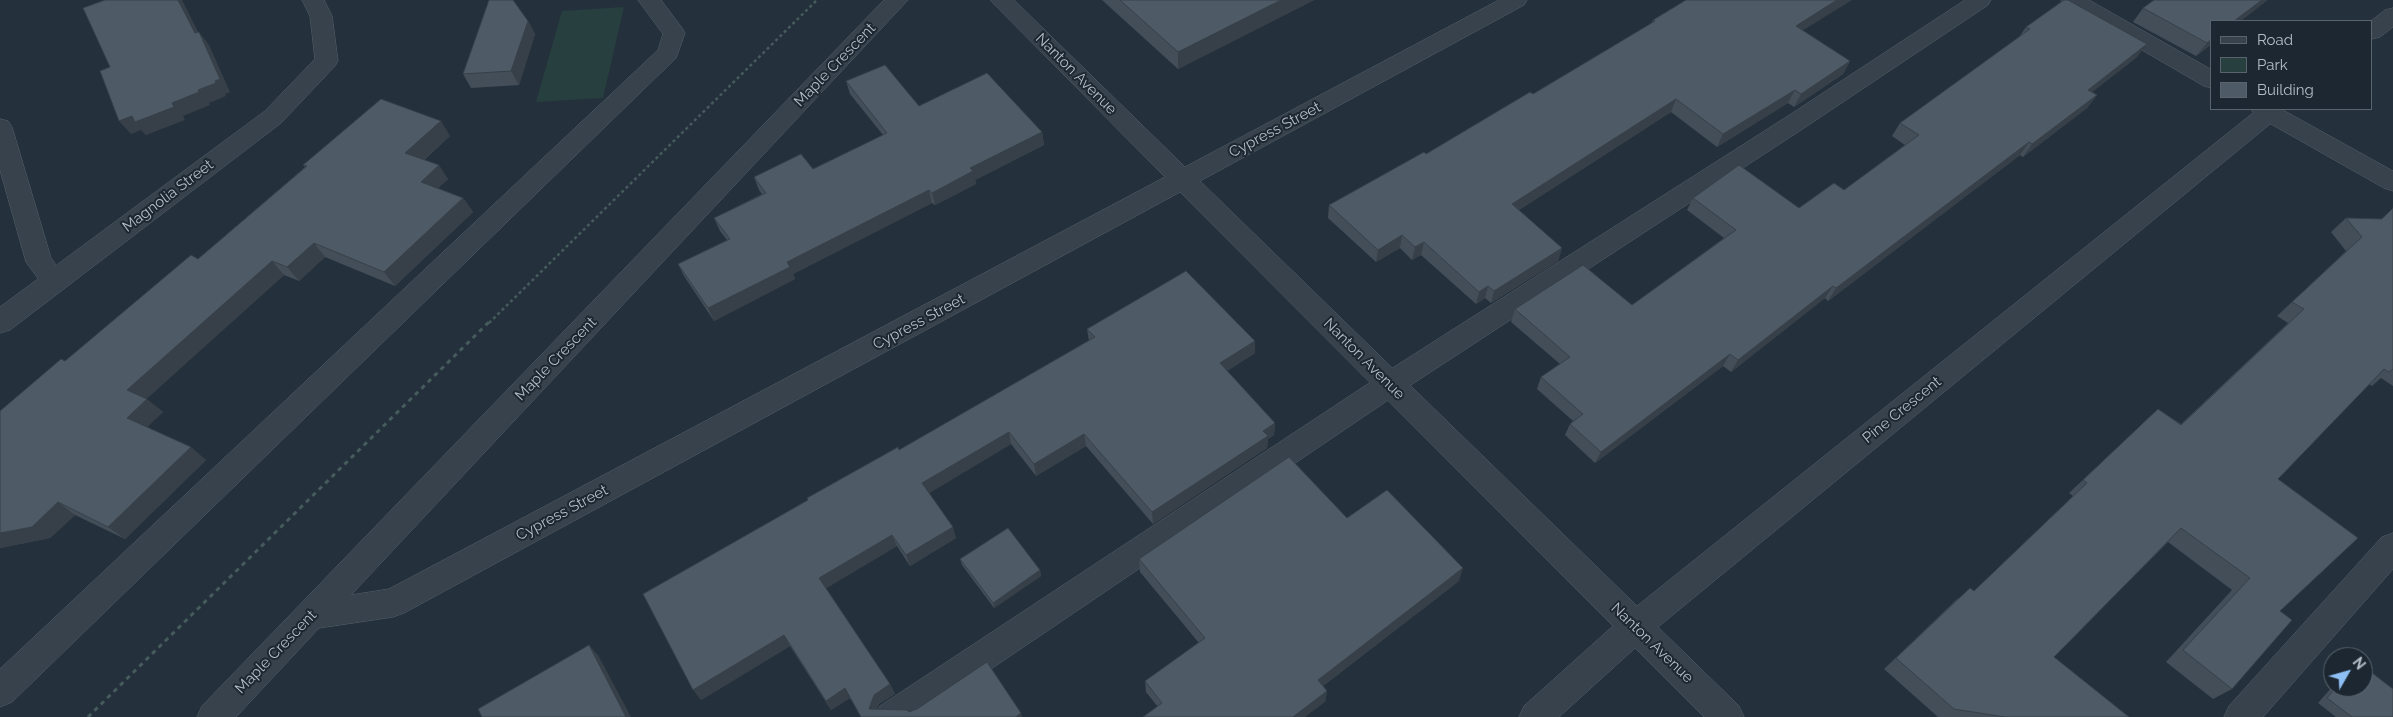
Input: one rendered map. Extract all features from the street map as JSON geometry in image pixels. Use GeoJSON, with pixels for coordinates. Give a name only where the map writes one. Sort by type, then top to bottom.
{"type":"FeatureCollection","features":[{"type":"Feature","properties":{"kind":"street","name":"Magnolia Street"},"geometry":{"type":"LineString","coordinates":[[0,322],[273,117],[327,61],[321,16],[312,0]]}},
{"type":"Feature","properties":{"kind":"street"},"geometry":{"type":"LineString","coordinates":[[0,691],[668,52],[674,33],[649,0]]}},
{"type":"Feature","properties":{"kind":"street","name":"Maple Crescent"},"geometry":{"type":"LineString","coordinates":[[214,717],[897,0]]}},
{"type":"Feature","properties":{"kind":"street","name":"Nanton Avenue"},"geometry":{"type":"LineString","coordinates":[[1001,0],[1727,717]]}},
{"type":"Feature","properties":{"kind":"street","name":"Cypress Street"},"geometry":{"type":"LineString","coordinates":[[312,615],[394,603],[1516,0]]}},
{"type":"Feature","properties":{"kind":"street"},"geometry":{"type":"LineString","coordinates":[[892,717],[1390,384],[1796,122],[1980,0]]}},
{"type":"Feature","properties":{"kind":"street"},"geometry":{"type":"LineString","coordinates":[[2072,0],[2210,79]]}},
{"type":"Feature","properties":{"kind":"street"},"geometry":{"type":"LineString","coordinates":[[2373,31],[2393,15]]}},
{"type":"Feature","properties":{"kind":"street"},"geometry":{"type":"LineString","coordinates":[[2268,110],[2393,182]]}},
{"type":"Feature","properties":{"kind":"street","name":"Pine Crescent"},"geometry":{"type":"LineString","coordinates":[[1536,717],[1595,661],[1636,627],[2268,110]]}},
{"type":"Feature","properties":{"kind":"street"},"geometry":{"type":"LineString","coordinates":[[0,128],[39,262],[54,281]]}},
{"type":"Feature","properties":{"kind":"street"},"geometry":{"type":"LineString","coordinates":[[2241,717],[2393,547]]}},
{"type":"Feature","properties":{"kind":"path"},"geometry":{"type":"LineString","coordinates":[[88,717],[817,0]]}},
{"type":"Feature","properties":{"kind":"green space"},"geometry":{"type":"Polygon","coordinates":[[[624,7],[603,98],[536,102],[562,11],[624,7]]]}},
{"type":"Feature","properties":{"kind":"building"},"geometry":{"type":"Polygon","coordinates":[[[105,0],[178,0],[195,33],[199,32],[220,79],[215,81],[216,83],[198,90],[199,92],[172,103],[174,107],[135,122],[132,116],[119,121],[100,71],[110,67],[83,8],[105,0]]]}},
{"type":"Feature","properties":{"kind":"building"},"geometry":{"type":"Polygon","coordinates":[[[489,0],[513,0],[528,21],[511,71],[463,74],[489,0]]]}},
{"type":"Feature","properties":{"kind":"building"},"geometry":{"type":"Polygon","coordinates":[[[1120,0],[1281,0],[1178,52],[1120,0]]]}},
{"type":"Feature","properties":{"kind":"building"},"geometry":{"type":"Polygon","coordinates":[[[1686,0],[1837,0],[1796,26],[1850,61],[1801,94],[1795,90],[1723,134],[1676,99],[1512,204],[1562,248],[1494,291],[1488,286],[1479,292],[1424,242],[1415,247],[1402,235],[1378,250],[1329,205],[1424,152],[1426,154],[1530,92],[1533,94],[1655,21],[1653,20],[1686,0]]]}},
{"type":"Feature","properties":{"kind":"building"},"geometry":{"type":"Polygon","coordinates":[[[2064,0],[2068,0],[2147,44],[2088,90],[2097,95],[2032,144],[2029,142],[1836,288],[1833,286],[1738,360],[1730,354],[1601,452],[1570,424],[1583,414],[1541,377],[1570,357],[1515,309],[1583,265],[1632,305],[1736,230],[1693,198],[1739,165],[1799,208],[1834,183],[1844,190],[1919,135],[1900,123],[2030,29],[2026,27],[2064,0]]]}},
{"type":"Feature","properties":{"kind":"building"},"geometry":{"type":"Polygon","coordinates":[[[2154,0],[2262,0],[2235,20],[2210,20],[2210,41],[2207,43],[2143,8],[2154,0]]]}},
{"type":"Feature","properties":{"kind":"building"},"geometry":{"type":"Polygon","coordinates":[[[885,65],[919,106],[987,73],[1042,132],[970,168],[973,171],[932,193],[929,190],[787,262],[790,267],[708,308],[678,264],[730,239],[714,218],[766,193],[754,177],[801,154],[813,169],[887,133],[846,81],[885,65]]]}},
{"type":"Feature","properties":{"kind":"building"},"geometry":{"type":"Polygon","coordinates":[[[381,99],[441,121],[405,153],[439,165],[421,182],[463,198],[384,272],[314,243],[287,267],[272,261],[127,390],[147,399],[127,418],[191,447],[108,527],[58,502],[32,527],[0,533],[0,411],[61,359],[65,361],[191,255],[198,259],[307,166],[303,165],[381,99]]]}},
{"type":"Feature","properties":{"kind":"building"},"geometry":{"type":"Polygon","coordinates":[[[2393,208],[2393,369],[2389,372],[2384,369],[2278,479],[2358,538],[2280,611],[2292,620],[2232,689],[2183,650],[2250,578],[2181,528],[2054,657],[2129,717],[2005,717],[1954,709],[1896,658],[1970,588],[1974,591],[2087,483],[2083,480],[2158,409],[2181,425],[2304,309],[2292,302],[2362,237],[2346,218],[2382,219],[2393,208]]]}},
{"type":"Feature","properties":{"kind":"building"},"geometry":{"type":"Polygon","coordinates":[[[1186,271],[1255,341],[1220,363],[1275,423],[1263,431],[1268,436],[1152,512],[1084,434],[1034,464],[1009,432],[922,483],[953,527],[906,555],[892,535],[819,578],[890,684],[874,695],[869,709],[907,710],[909,712],[917,709],[987,662],[1021,713],[1016,717],[861,717],[845,688],[826,701],[784,635],[693,690],[643,594],[808,500],[807,498],[898,447],[899,450],[1095,337],[1087,329],[1186,271]]]}},
{"type":"Feature","properties":{"kind":"building"},"geometry":{"type":"Polygon","coordinates":[[[1289,457],[1347,518],[1387,490],[1463,568],[1318,680],[1327,691],[1293,717],[1143,717],[1162,703],[1145,681],[1205,638],[1139,559],[1289,457]]]}},
{"type":"Feature","properties":{"kind":"building"},"geometry":{"type":"Polygon","coordinates":[[[1008,528],[1040,570],[993,603],[960,559],[1008,528]]]}},
{"type":"Feature","properties":{"kind":"building"},"geometry":{"type":"Polygon","coordinates":[[[589,645],[626,717],[482,717],[478,709],[589,645]]]}},
{"type":"Feature","properties":{"kind":"building"},"geometry":{"type":"Polygon","coordinates":[[[2373,674],[2393,689],[2393,717],[2352,717],[2327,698],[2373,697],[2373,674]]]}}]}
